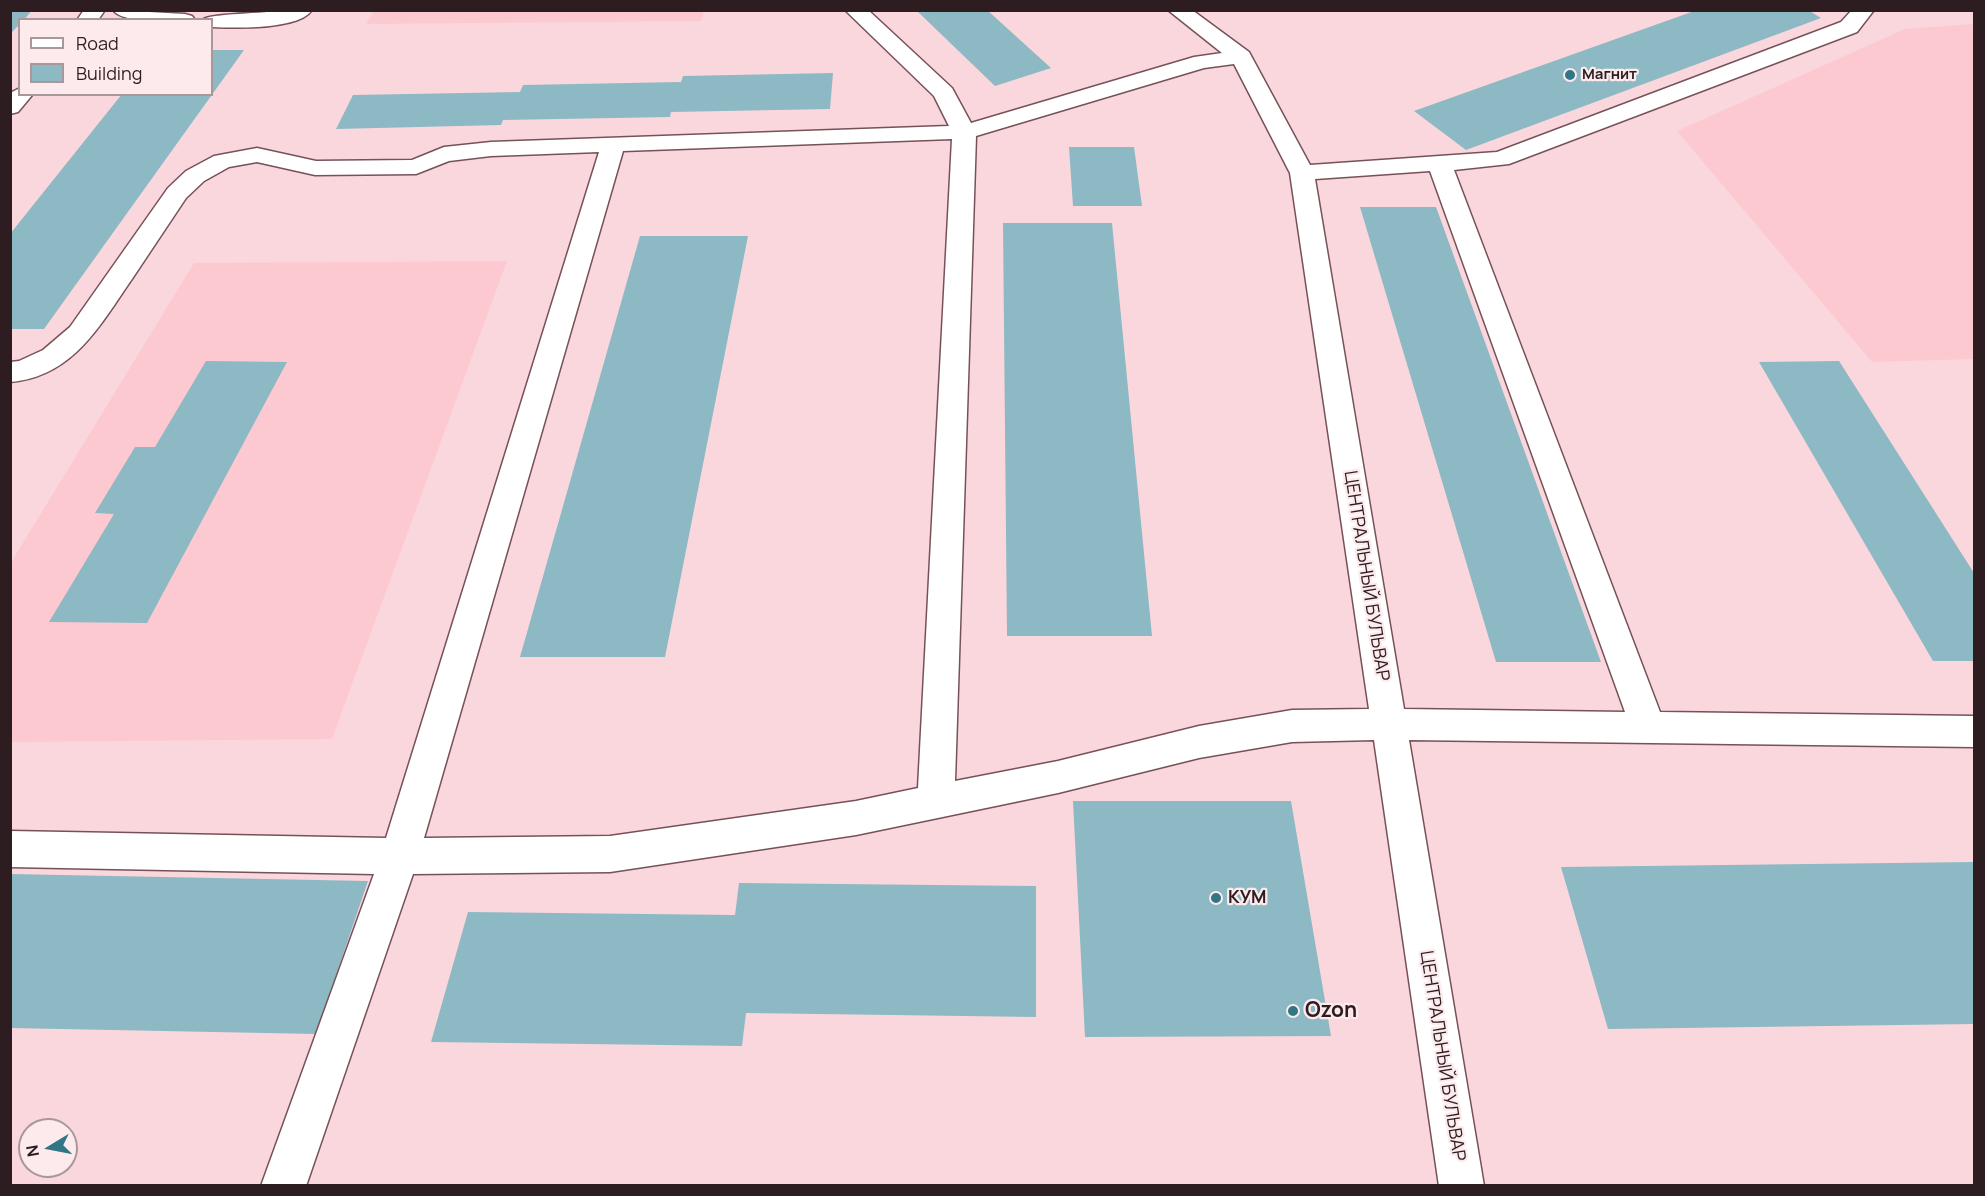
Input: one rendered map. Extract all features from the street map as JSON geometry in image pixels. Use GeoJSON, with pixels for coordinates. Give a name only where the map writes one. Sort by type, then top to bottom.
{"type":"FeatureCollection","features":[{"type":"Feature","properties":{"kind":"street"},"geometry":{"type":"LineString","coordinates":[[123,10],[151,18]]}},
{"type":"Feature","properties":{"kind":"street"},"geometry":{"type":"LineString","coordinates":[[213,21],[277,18],[295,15],[302,10]]}},
{"type":"Feature","properties":{"kind":"street"},"geometry":{"type":"LineString","coordinates":[[855,10],[944,93],[964,132],[936,801]]}},
{"type":"Feature","properties":{"kind":"street","name":"ЦЕНТРАЛЬНЫЙ БУЛЬВАР"},"geometry":{"type":"LineString","coordinates":[[1178,10],[1241,57],[1302,173],[1462,1185]]}},
{"type":"Feature","properties":{"kind":"street"},"geometry":{"type":"LineString","coordinates":[[1302,173],[1501,159],[1849,27],[1864,10]]}},
{"type":"Feature","properties":{"kind":"street"},"geometry":{"type":"LineString","coordinates":[[10,372],[23,371],[53,357],[80,334],[177,193],[195,176],[222,161],[257,155],[315,168],[416,167],[444,154],[491,149],[964,132],[1202,62],[1241,57]]}},
{"type":"Feature","properties":{"kind":"street"},"geometry":{"type":"LineString","coordinates":[[284,1185],[400,856],[614,145]]}},
{"type":"Feature","properties":{"kind":"street"},"geometry":{"type":"LineString","coordinates":[[1439,163],[1648,728]]}},
{"type":"Feature","properties":{"kind":"street"},"geometry":{"type":"LineString","coordinates":[[10,849],[400,856],[610,854],[856,818],[1058,777],[1199,742],[1292,726],[1389,724],[1974,732]]}},
{"type":"Feature","properties":{"kind":"shaded area"},"geometry":{"type":"Polygon","coordinates":[[[374,10],[704,11],[701,21],[366,24],[374,10]]]}},
{"type":"Feature","properties":{"kind":"shaded area"},"geometry":{"type":"Polygon","coordinates":[[[1974,24],[1974,359],[1872,362],[1677,131],[1905,29],[1974,24]]]}},
{"type":"Feature","properties":{"kind":"shaded area"},"geometry":{"type":"Polygon","coordinates":[[[507,261],[332,739],[11,742],[10,564],[194,263],[507,261]]]}},
{"type":"Feature","properties":{"kind":"building"},"geometry":{"type":"Polygon","coordinates":[[[10,10],[32,10],[26,18],[18,18],[18,26],[10,34],[10,10]]]}},
{"type":"Feature","properties":{"kind":"building"},"geometry":{"type":"Polygon","coordinates":[[[916,10],[987,10],[1051,68],[995,86],[916,10]]]}},
{"type":"Feature","properties":{"kind":"building"},"geometry":{"type":"Polygon","coordinates":[[[1697,10],[1808,10],[1821,18],[1466,150],[1414,111],[1697,10]]]}},
{"type":"Feature","properties":{"kind":"building"},"geometry":{"type":"Polygon","coordinates":[[[213,50],[244,50],[213,93],[213,50]]]}},
{"type":"Feature","properties":{"kind":"building"},"geometry":{"type":"Polygon","coordinates":[[[833,73],[830,109],[671,112],[670,117],[503,120],[501,125],[336,129],[353,95],[520,92],[523,85],[681,82],[683,76],[833,73]]]}},
{"type":"Feature","properties":{"kind":"building"},"geometry":{"type":"Polygon","coordinates":[[[120,96],[211,96],[44,329],[10,329],[10,234],[120,96]]]}},
{"type":"Feature","properties":{"kind":"building"},"geometry":{"type":"Polygon","coordinates":[[[1069,147],[1134,147],[1142,206],[1073,206],[1069,147]]]}},
{"type":"Feature","properties":{"kind":"building"},"geometry":{"type":"Polygon","coordinates":[[[1360,207],[1436,207],[1601,662],[1496,662],[1360,207]]]}},
{"type":"Feature","properties":{"kind":"building"},"geometry":{"type":"Polygon","coordinates":[[[1003,223],[1112,223],[1152,636],[1007,636],[1003,223]]]}},
{"type":"Feature","properties":{"kind":"building"},"geometry":{"type":"Polygon","coordinates":[[[640,236],[748,236],[665,657],[520,657],[640,236]]]}},
{"type":"Feature","properties":{"kind":"building"},"geometry":{"type":"Polygon","coordinates":[[[206,361],[287,362],[147,623],[49,622],[114,514],[95,513],[135,447],[155,447],[206,361]]]}},
{"type":"Feature","properties":{"kind":"building"},"geometry":{"type":"Polygon","coordinates":[[[1839,361],[1974,573],[1974,661],[1933,661],[1759,362],[1839,361]]]}},
{"type":"Feature","properties":{"kind":"building"},"geometry":{"type":"Polygon","coordinates":[[[1073,801],[1291,801],[1331,1036],[1085,1037],[1073,801]]]}},
{"type":"Feature","properties":{"kind":"building"},"geometry":{"type":"Polygon","coordinates":[[[1974,862],[1974,1024],[1608,1029],[1561,867],[1974,862]]]}},
{"type":"Feature","properties":{"kind":"building"},"geometry":{"type":"Polygon","coordinates":[[[10,874],[368,881],[316,1034],[10,1028],[10,874]]]}},
{"type":"Feature","properties":{"kind":"building"},"geometry":{"type":"Polygon","coordinates":[[[739,883],[1036,886],[1036,1017],[746,1013],[742,1046],[431,1042],[468,912],[735,915],[739,883]]]}},
{"type":"Feature","properties":{"kind":"place","name":"Магнит"},"geometry":{"type":"Point","coordinates":[1570,75]}},
{"type":"Feature","properties":{"kind":"place","name":"КУМ"},"geometry":{"type":"Point","coordinates":[1216,898]}},
{"type":"Feature","properties":{"kind":"place","name":"Ozon"},"geometry":{"type":"Point","coordinates":[1293,1011]}}]}
